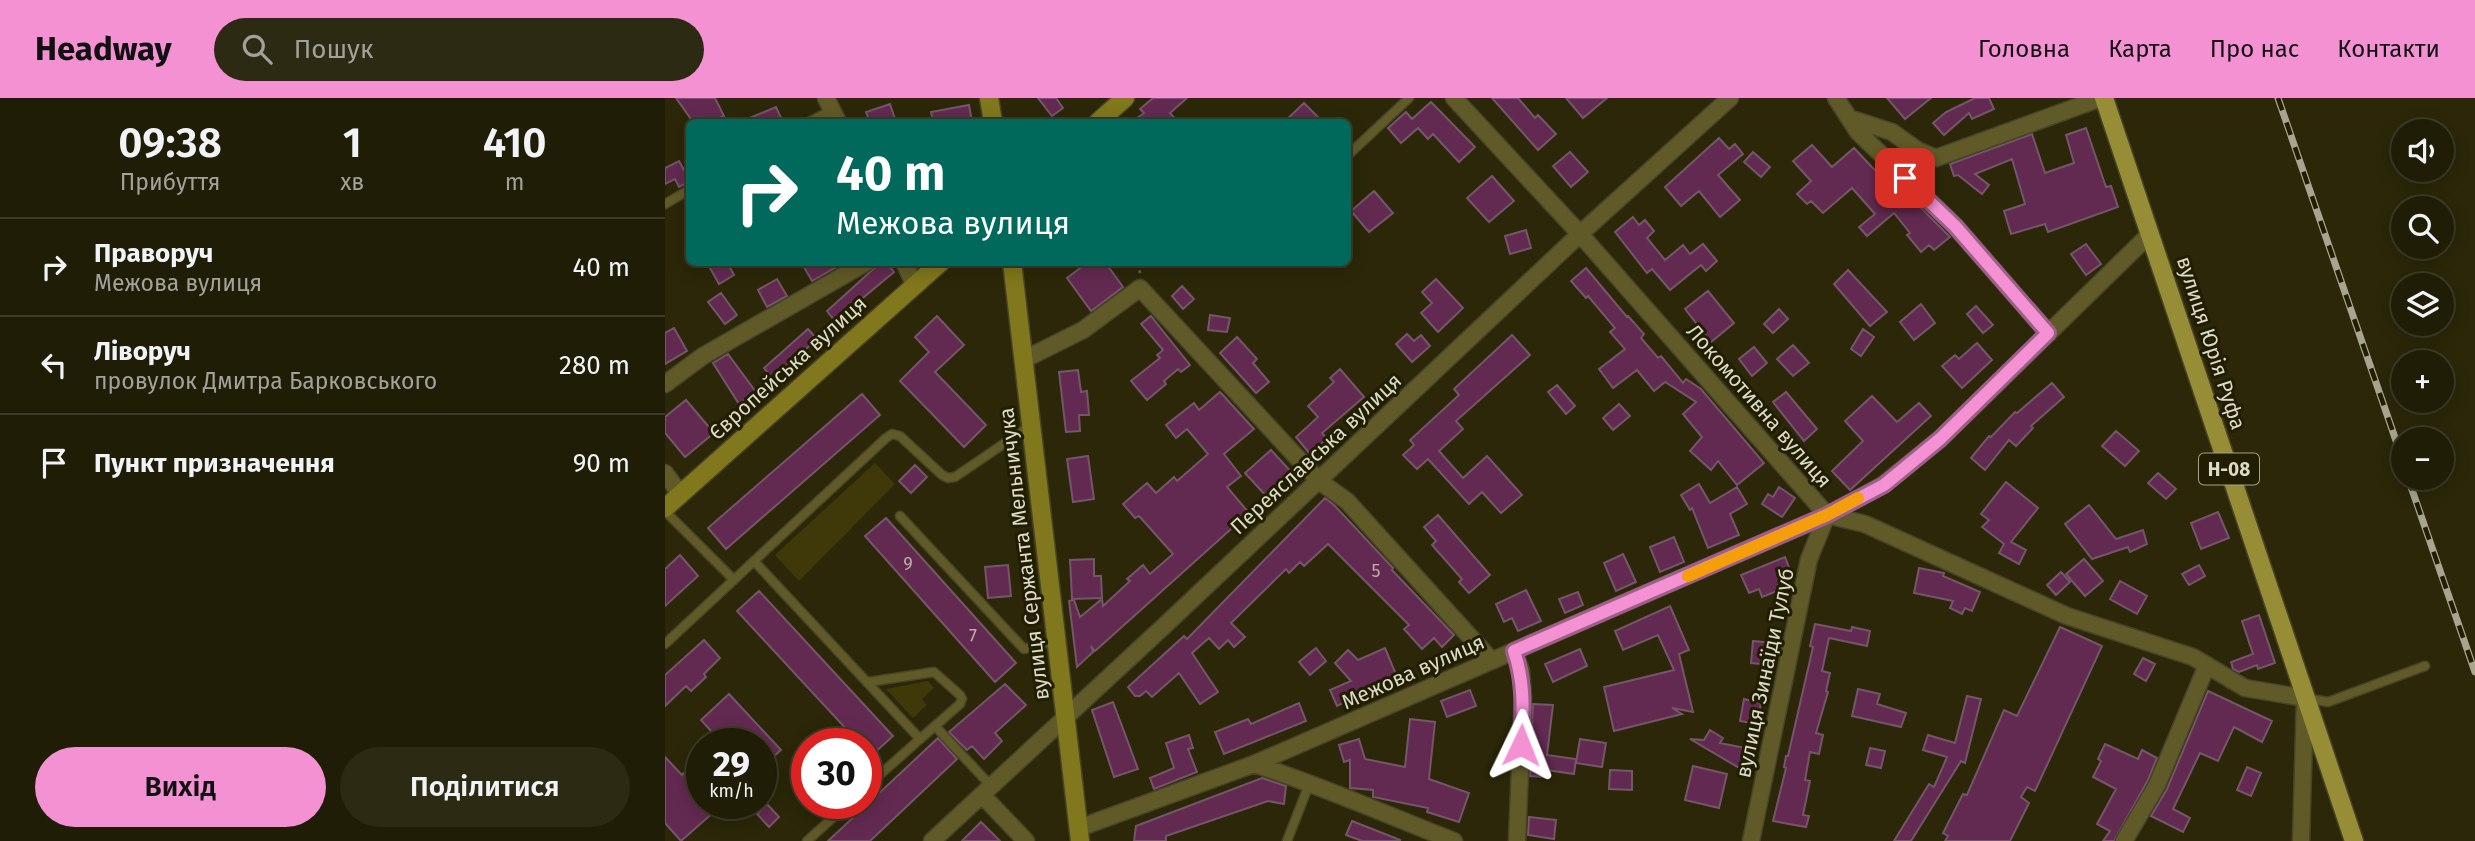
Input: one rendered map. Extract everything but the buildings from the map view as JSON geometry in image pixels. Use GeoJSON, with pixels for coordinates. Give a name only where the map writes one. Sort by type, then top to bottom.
{"type":"FeatureCollection","features":[{"type":"Feature","properties":{"kind":"main road","name":"вулиця Юрія Руфа"},"geometry":{"type":"LineString","coordinates":[[2103,98],[2354,841]]}},
{"type":"Feature","properties":{"kind":"street"},"geometry":{"type":"LineString","coordinates":[[989,98],[992,119]]}},
{"type":"Feature","properties":{"kind":"street"},"geometry":{"type":"LineString","coordinates":[[1101,119],[1125,98]]}},
{"type":"Feature","properties":{"kind":"street","name":"Локомотивна вулиця"},"geometry":{"type":"LineString","coordinates":[[1454,98],[1580,234],[1827,515],[1865,524],[2067,616],[2193,657],[2245,688],[2305,698]]}},
{"type":"Feature","properties":{"kind":"street","name":"Переяславська вулиця"},"geometry":{"type":"LineString","coordinates":[[932,841],[1580,234],[1730,98]]}},
{"type":"Feature","properties":{"kind":"street"},"geometry":{"type":"LineString","coordinates":[[1836,98],[1858,132],[1955,226],[2048,333]]}},
{"type":"Feature","properties":{"kind":"street"},"geometry":{"type":"LineString","coordinates":[[1849,118],[1892,132],[1917,150],[1936,158],[2103,98]]}},
{"type":"Feature","properties":{"kind":"street","name":"Межова вулиця"},"geometry":{"type":"LineString","coordinates":[[1079,835],[1254,764],[1492,661],[1827,515],[1884,485],[1940,439],[2150,234]]}},
{"type":"Feature","properties":{"kind":"street"},"geometry":{"type":"LineString","coordinates":[[665,384],[703,356],[860,266]]}},
{"type":"Feature","properties":{"kind":"street"},"geometry":{"type":"LineString","coordinates":[[906,266],[915,286]]}},
{"type":"Feature","properties":{"kind":"street","name":"Європейська вулиця"},"geometry":{"type":"LineString","coordinates":[[665,509],[937,266]]}},
{"type":"Feature","properties":{"kind":"street","name":"вулиця Сержанта Мельничука"},"geometry":{"type":"LineString","coordinates":[[1012,266],[1079,835]]}},
{"type":"Feature","properties":{"kind":"street"},"geometry":{"type":"LineString","coordinates":[[1023,360],[1083,330],[1140,288],[1319,481],[1347,501],[1492,661]]}},
{"type":"Feature","properties":{"kind":"street"},"geometry":{"type":"LineString","coordinates":[[665,473],[680,494]]}},
{"type":"Feature","properties":{"kind":"street","name":"вулиця Зинаїди Тулуб"},"geometry":{"type":"LineString","coordinates":[[1751,841],[1809,559],[1827,515]]}},
{"type":"Feature","properties":{"kind":"street"},"geometry":{"type":"LineString","coordinates":[[1514,651],[1521,671],[1523,698],[1517,841]]}},
{"type":"Feature","properties":{"kind":"street"},"geometry":{"type":"LineString","coordinates":[[2124,841],[2157,785],[2207,665]]}},
{"type":"Feature","properties":{"kind":"street"},"geometry":{"type":"LineString","coordinates":[[2301,841],[2305,698]]}},
{"type":"Feature","properties":{"kind":"street"},"geometry":{"type":"LineString","coordinates":[[1254,764],[1310,782],[1346,800],[1454,841]]}},
{"type":"Feature","properties":{"kind":"street"},"geometry":{"type":"LineString","coordinates":[[986,790],[1026,841]]}},
{"type":"Feature","properties":{"kind":"lane"},"geometry":{"type":"LineString","coordinates":[[1351,152],[1409,98]]}},
{"type":"Feature","properties":{"kind":"lane"},"geometry":{"type":"LineString","coordinates":[[815,119],[832,110]]}},
{"type":"Feature","properties":{"kind":"lane"},"geometry":{"type":"LineString","coordinates":[[665,204],[686,192]]}},
{"type":"Feature","properties":{"kind":"lane"},"geometry":{"type":"LineString","coordinates":[[665,644],[885,438],[892,434],[900,436],[948,478],[955,477],[1031,425]]}},
{"type":"Feature","properties":{"kind":"lane"},"geometry":{"type":"LineString","coordinates":[[665,509],[734,580]]}},
{"type":"Feature","properties":{"kind":"lane"},"geometry":{"type":"LineString","coordinates":[[900,516],[1024,649],[1056,641]]}},
{"type":"Feature","properties":{"kind":"lane"},"geometry":{"type":"LineString","coordinates":[[754,561],[920,739]]}},
{"type":"Feature","properties":{"kind":"lane"},"geometry":{"type":"LineString","coordinates":[[2305,698],[2328,702],[2425,666]]}},
{"type":"Feature","properties":{"kind":"lane"},"geometry":{"type":"LineString","coordinates":[[868,682],[929,671],[939,674],[962,699],[960,704],[882,773]]}},
{"type":"Feature","properties":{"kind":"lane"},"geometry":{"type":"LineString","coordinates":[[935,726],[986,790]]}},
{"type":"Feature","properties":{"kind":"lane"},"geometry":{"type":"LineString","coordinates":[[1287,841],[1310,782]]}},
{"type":"Feature","properties":{"kind":"lane"},"geometry":{"type":"LineString","coordinates":[[807,841],[831,819]]}},
{"type":"Feature","properties":{"kind":"shaded area"},"geometry":{"type":"Polygon","coordinates":[[[875,463],[895,484],[799,581],[775,555],[875,463]]]}},
{"type":"Feature","properties":{"kind":"shaded area"},"geometry":{"type":"Polygon","coordinates":[[[928,681],[934,688],[922,699],[927,705],[913,718],[886,689],[928,681]]]}},
{"type":"Feature","properties":{"kind":"railway"},"geometry":{"type":"LineString","coordinates":[[2278,98],[2391,427]]}},
{"type":"Feature","properties":{"kind":"railway"},"geometry":{"type":"LineString","coordinates":[[2412,490],[2475,672]]}},
{"type":"Feature","properties":{"kind":"slow traffic"},"geometry":{"type":"LineString","coordinates":[[1688,576],[1827,515],[1858,498]]}},
{"type":"Feature","properties":{"kind":"route"},"geometry":{"type":"LineString","coordinates":[[1521,745],[1521,671],[1514,651],[1827,515],[1884,485],[1940,439],[2048,333],[1955,226],[1905,178]]}}]}
